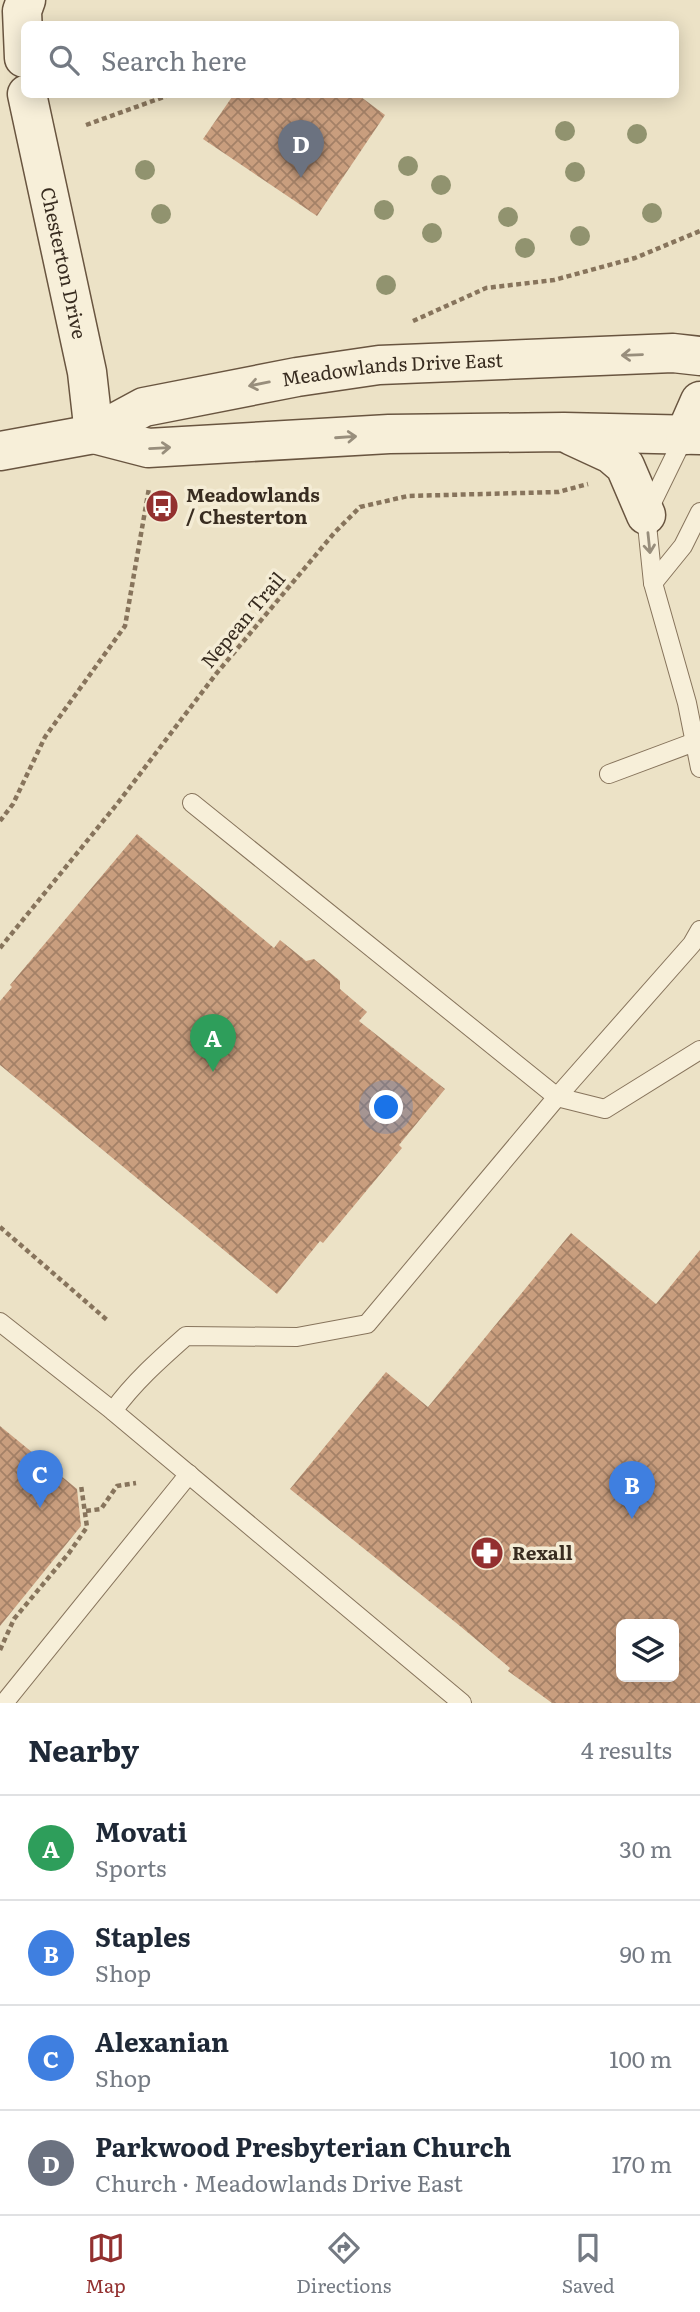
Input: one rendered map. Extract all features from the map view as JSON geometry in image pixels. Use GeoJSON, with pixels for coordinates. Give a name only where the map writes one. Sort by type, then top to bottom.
{"type":"FeatureCollection","features":[{"type":"Feature","properties":{"kind":"main road"},"geometry":{"type":"LineString","coordinates":[[22,21],[26,0]]}},
{"type":"Feature","properties":{"kind":"main road","name":"Chesterton Drive"},"geometry":{"type":"LineString","coordinates":[[28,98],[87,372],[94,434]]}},
{"type":"Feature","properties":{"kind":"main road","name":"Meadowlands Drive East"},"geometry":{"type":"LineString","coordinates":[[0,451],[94,434],[144,407],[297,377],[380,365],[673,354],[700,356]]}},
{"type":"Feature","properties":{"kind":"main road","name":"Meadowlands Drive East"},"geometry":{"type":"LineString","coordinates":[[94,434],[148,448],[389,434],[564,432],[695,424]]}},
{"type":"Feature","properties":{"kind":"main road"},"geometry":{"type":"LineString","coordinates":[[564,432],[611,454],[625,466],[646,515]]}},
{"type":"Feature","properties":{"kind":"lane"},"geometry":{"type":"LineString","coordinates":[[695,424],[646,515],[653,583],[697,741],[700,768]]}},
{"type":"Feature","properties":{"kind":"lane"},"geometry":{"type":"LineString","coordinates":[[653,583],[683,546],[700,512]]}},
{"type":"Feature","properties":{"kind":"lane"},"geometry":{"type":"LineString","coordinates":[[610,774],[697,741]]}},
{"type":"Feature","properties":{"kind":"lane"},"geometry":{"type":"LineString","coordinates":[[192,803],[557,1097],[605,1109],[700,1050]]}},
{"type":"Feature","properties":{"kind":"lane"},"geometry":{"type":"LineString","coordinates":[[113,1411],[148,1369],[186,1336],[297,1337],[367,1324],[557,1097],[692,944],[700,929]]}},
{"type":"Feature","properties":{"kind":"lane"},"geometry":{"type":"LineString","coordinates":[[0,1322],[113,1411],[462,1703]]}},
{"type":"Feature","properties":{"kind":"lane"},"geometry":{"type":"LineString","coordinates":[[4,1703],[189,1474]]}},
{"type":"Feature","properties":{"kind":"path"},"geometry":{"type":"LineString","coordinates":[[86,125],[161,98]]}},
{"type":"Feature","properties":{"kind":"path"},"geometry":{"type":"LineString","coordinates":[[413,321],[486,288],[554,280],[635,258],[700,232]]}},
{"type":"Feature","properties":{"kind":"path","name":"Nepean Trail"},"geometry":{"type":"LineString","coordinates":[[0,948],[117,804],[216,674],[335,532],[360,507],[408,496],[558,492],[590,483]]}},
{"type":"Feature","properties":{"kind":"path"},"geometry":{"type":"LineString","coordinates":[[0,821],[13,804],[45,737],[125,626],[149,488]]}},
{"type":"Feature","properties":{"kind":"path"},"geometry":{"type":"LineString","coordinates":[[0,1227],[107,1320]]}},
{"type":"Feature","properties":{"kind":"path"},"geometry":{"type":"LineString","coordinates":[[86,1511],[101,1508],[117,1486],[136,1483]]}},
{"type":"Feature","properties":{"kind":"path"},"geometry":{"type":"LineString","coordinates":[[0,1650],[14,1619],[87,1527],[81,1485]]}},
{"type":"Feature","properties":{"kind":"building"},"geometry":{"type":"Polygon","coordinates":[[[231,98],[362,98],[385,115],[317,216],[203,139],[231,98]]]}},
{"type":"Feature","properties":{"kind":"building"},"geometry":{"type":"Polygon","coordinates":[[[137,834],[274,948],[280,940],[306,961],[314,959],[340,981],[340,989],[367,1012],[359,1021],[445,1089],[399,1145],[402,1148],[277,1294],[0,1065],[0,1001],[12,987],[10,985],[137,834]]]}},
{"type":"Feature","properties":{"kind":"building"},"geometry":{"type":"Polygon","coordinates":[[[571,1233],[656,1304],[700,1250],[700,1703],[552,1703],[508,1671],[510,1668],[460,1626],[290,1489],[386,1372],[428,1407],[571,1233]]]}},
{"type":"Feature","properties":{"kind":"building"},"geometry":{"type":"Polygon","coordinates":[[[0,1426],[77,1489],[81,1526],[0,1626],[0,1426]]]}},
{"type":"Feature","properties":{"kind":"place","name":"Parkwood Presbyterian Church"},"geometry":{"type":"Point","coordinates":[301,178]}},
{"type":"Feature","properties":{"kind":"place","name":"Meadowlands / Chesterton"},"geometry":{"type":"Point","coordinates":[162,506]}},
{"type":"Feature","properties":{"kind":"place","name":"Movati"},"geometry":{"type":"Point","coordinates":[213,1072]}},
{"type":"Feature","properties":{"kind":"place","name":"Alexanian"},"geometry":{"type":"Point","coordinates":[40,1508]}},
{"type":"Feature","properties":{"kind":"place","name":"Staples"},"geometry":{"type":"Point","coordinates":[632,1519]}},
{"type":"Feature","properties":{"kind":"place","name":"Rexall"},"geometry":{"type":"Point","coordinates":[487,1553]}}]}
